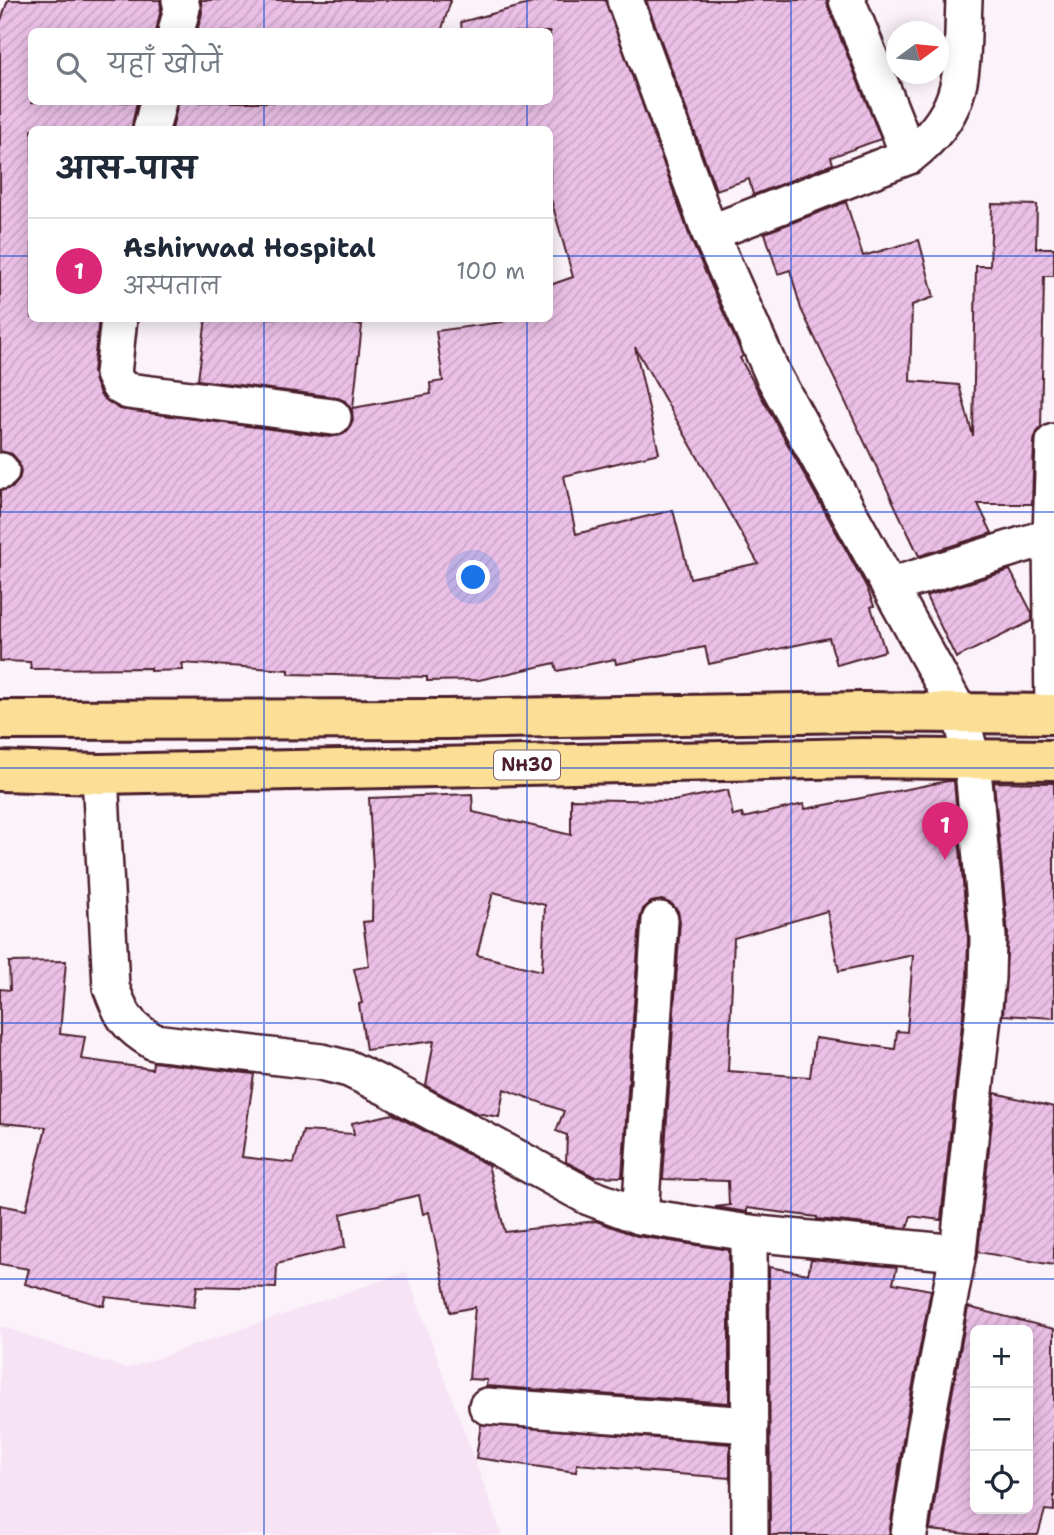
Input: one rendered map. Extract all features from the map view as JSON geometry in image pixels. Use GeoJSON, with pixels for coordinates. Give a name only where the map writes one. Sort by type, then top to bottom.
{"type":"FeatureCollection","features":[{"type":"Feature","properties":{"kind":"highway"},"geometry":{"type":"LineString","coordinates":[[0,720],[184,721],[861,712],[1053,714]]}},
{"type":"Feature","properties":{"kind":"highway"},"geometry":{"type":"LineString","coordinates":[[861,712],[863,758]]}},
{"type":"Feature","properties":{"kind":"highway"},"geometry":{"type":"LineString","coordinates":[[184,721],[190,772]]}},
{"type":"Feature","properties":{"kind":"highway","name":"NH30"},"geometry":{"type":"LineString","coordinates":[[0,771],[100,774],[863,758],[1054,760]]}},
{"type":"Feature","properties":{"kind":"street"},"geometry":{"type":"LineString","coordinates":[[177,28],[182,8],[180,0]]}},
{"type":"Feature","properties":{"kind":"street"},"geometry":{"type":"LineString","coordinates":[[625,0],[710,233],[774,377],[960,714],[972,758],[988,937],[987,978],[958,1253],[925,1430],[909,1535]]}},
{"type":"Feature","properties":{"kind":"street"},"geometry":{"type":"LineString","coordinates":[[847,0],[909,156]]}},
{"type":"Feature","properties":{"kind":"street"},"geometry":{"type":"LineString","coordinates":[[710,233],[909,156],[930,140],[946,120],[961,84],[964,0]]}},
{"type":"Feature","properties":{"kind":"street"},"geometry":{"type":"LineString","coordinates":[[152,126],[157,105]]}},
{"type":"Feature","properties":{"kind":"street"},"geometry":{"type":"LineString","coordinates":[[119,322],[113,374],[119,386],[128,391],[333,417]]}},
{"type":"Feature","properties":{"kind":"street"},"geometry":{"type":"LineString","coordinates":[[1053,714],[1054,442]]}},
{"type":"Feature","properties":{"kind":"street"},"geometry":{"type":"LineString","coordinates":[[890,586],[1052,527]]}},
{"type":"Feature","properties":{"kind":"street"},"geometry":{"type":"LineString","coordinates":[[100,774],[111,987],[119,1009],[133,1029],[154,1042],[321,1062],[349,1069],[589,1197],[640,1216],[749,1233],[958,1253]]}},
{"type":"Feature","properties":{"kind":"street"},"geometry":{"type":"LineString","coordinates":[[640,1216],[660,920]]}},
{"type":"Feature","properties":{"kind":"street"},"geometry":{"type":"LineString","coordinates":[[749,1233],[750,1535]]}},
{"type":"Feature","properties":{"kind":"street"},"geometry":{"type":"LineString","coordinates":[[487,1406],[750,1425]]}},
{"type":"Feature","properties":{"kind":"shaded area"},"geometry":{"type":"Polygon","coordinates":[[[406,1272],[502,1535],[0,1535],[0,1326],[126,1369],[406,1272]]]}},
{"type":"Feature","properties":{"kind":"building"},"geometry":{"type":"Polygon","coordinates":[[[8,0],[160,0],[161,8],[157,28],[28,28],[28,105],[136,105],[132,126],[28,126],[28,322],[99,322],[93,372],[95,382],[101,396],[119,409],[330,437],[349,430],[353,420],[352,410],[345,401],[336,397],[198,380],[205,322],[336,322],[362,325],[353,408],[431,394],[430,383],[443,381],[436,331],[503,322],[553,322],[553,284],[573,277],[553,207],[553,126],[173,126],[177,105],[553,105],[553,28],[462,28],[461,22],[544,0],[605,0],[691,240],[743,356],[740,358],[866,586],[885,651],[837,665],[829,638],[709,664],[705,647],[616,664],[615,659],[557,671],[555,663],[479,680],[427,681],[427,677],[289,674],[289,670],[182,663],[183,670],[31,669],[30,662],[0,661],[0,491],[12,488],[19,480],[21,472],[19,462],[12,454],[0,451],[0,23],[8,0]],[[635,347],[659,453],[564,476],[576,534],[673,510],[690,578],[758,563],[635,347]]]}},
{"type":"Feature","properties":{"kind":"building"},"geometry":{"type":"Polygon","coordinates":[[[201,0],[451,0],[442,28],[198,28],[202,13],[201,0]]]}},
{"type":"Feature","properties":{"kind":"building"},"geometry":{"type":"Polygon","coordinates":[[[646,0],[827,0],[881,139],[831,157],[833,164],[753,195],[749,179],[716,190],[646,0]]]}},
{"type":"Feature","properties":{"kind":"building"},"geometry":{"type":"Polygon","coordinates":[[[846,202],[863,256],[919,240],[934,297],[912,305],[910,381],[959,385],[973,436],[976,266],[990,266],[992,204],[1037,205],[1036,248],[1054,248],[1054,276],[1044,276],[1041,428],[1034,441],[1032,504],[978,504],[992,533],[919,556],[801,309],[790,270],[778,274],[765,233],[846,202]]]}},
{"type":"Feature","properties":{"kind":"building"},"geometry":{"type":"Polygon","coordinates":[[[1010,570],[1032,613],[1032,621],[956,658],[926,596],[1010,570]]]}},
{"type":"Feature","properties":{"kind":"building"},"geometry":{"type":"Polygon","coordinates":[[[954,781],[968,938],[967,977],[941,1220],[911,1216],[907,1228],[817,1219],[747,1208],[747,1212],[715,1207],[731,1205],[728,1181],[663,1179],[680,921],[678,911],[672,904],[662,900],[651,902],[643,909],[640,919],[622,1177],[593,1176],[566,1162],[567,1135],[556,1131],[564,1111],[504,1089],[499,1117],[476,1113],[426,1086],[434,1041],[366,1050],[359,1004],[362,1003],[354,969],[369,966],[363,922],[372,921],[373,869],[369,798],[472,794],[473,812],[571,835],[571,799],[673,801],[728,790],[733,816],[742,814],[743,818],[804,804],[805,809],[954,781]],[[493,892],[477,955],[542,971],[545,905],[493,892]],[[827,911],[734,938],[728,1071],[810,1077],[815,1038],[895,1049],[897,1031],[907,1032],[913,955],[839,971],[827,911]]]}},
{"type":"Feature","properties":{"kind":"building"},"geometry":{"type":"Polygon","coordinates":[[[994,782],[1054,783],[1054,1018],[1003,1015],[1008,935],[994,782]]]}},
{"type":"Feature","properties":{"kind":"building"},"geometry":{"type":"Polygon","coordinates":[[[66,961],[60,1034],[85,1037],[81,1059],[152,1069],[153,1062],[254,1074],[242,1157],[294,1163],[303,1131],[354,1134],[352,1123],[393,1114],[488,1165],[505,1232],[596,1221],[637,1236],[729,1250],[729,1403],[486,1386],[487,1380],[469,1379],[475,1307],[450,1312],[429,1212],[423,1214],[419,1195],[341,1214],[345,1247],[277,1264],[276,1288],[197,1286],[194,1307],[106,1297],[104,1306],[25,1284],[29,1269],[0,1264],[0,1205],[26,1210],[46,1127],[0,1123],[0,989],[10,990],[9,962],[66,961]]]}},
{"type":"Feature","properties":{"kind":"building"},"geometry":{"type":"Polygon","coordinates":[[[995,1093],[1054,1107],[1054,1265],[978,1252],[995,1093]]]}},
{"type":"Feature","properties":{"kind":"building"},"geometry":{"type":"Polygon","coordinates":[[[811,1259],[897,1267],[893,1283],[931,1290],[905,1427],[889,1535],[770,1535],[769,1267],[808,1274],[811,1259]]]}},
{"type":"Feature","properties":{"kind":"building"},"geometry":{"type":"Polygon","coordinates":[[[968,1307],[1054,1329],[1054,1511],[1045,1510],[1038,1535],[978,1535],[930,1530],[968,1307]]]}},
{"type":"Feature","properties":{"kind":"building"},"geometry":{"type":"Polygon","coordinates":[[[481,1424],[730,1444],[730,1478],[577,1464],[576,1472],[476,1458],[481,1424]]]}},
{"type":"Feature","properties":{"kind":"place","name":"Ashirwad Hospital"},"geometry":{"type":"Point","coordinates":[945,860]}}]}
